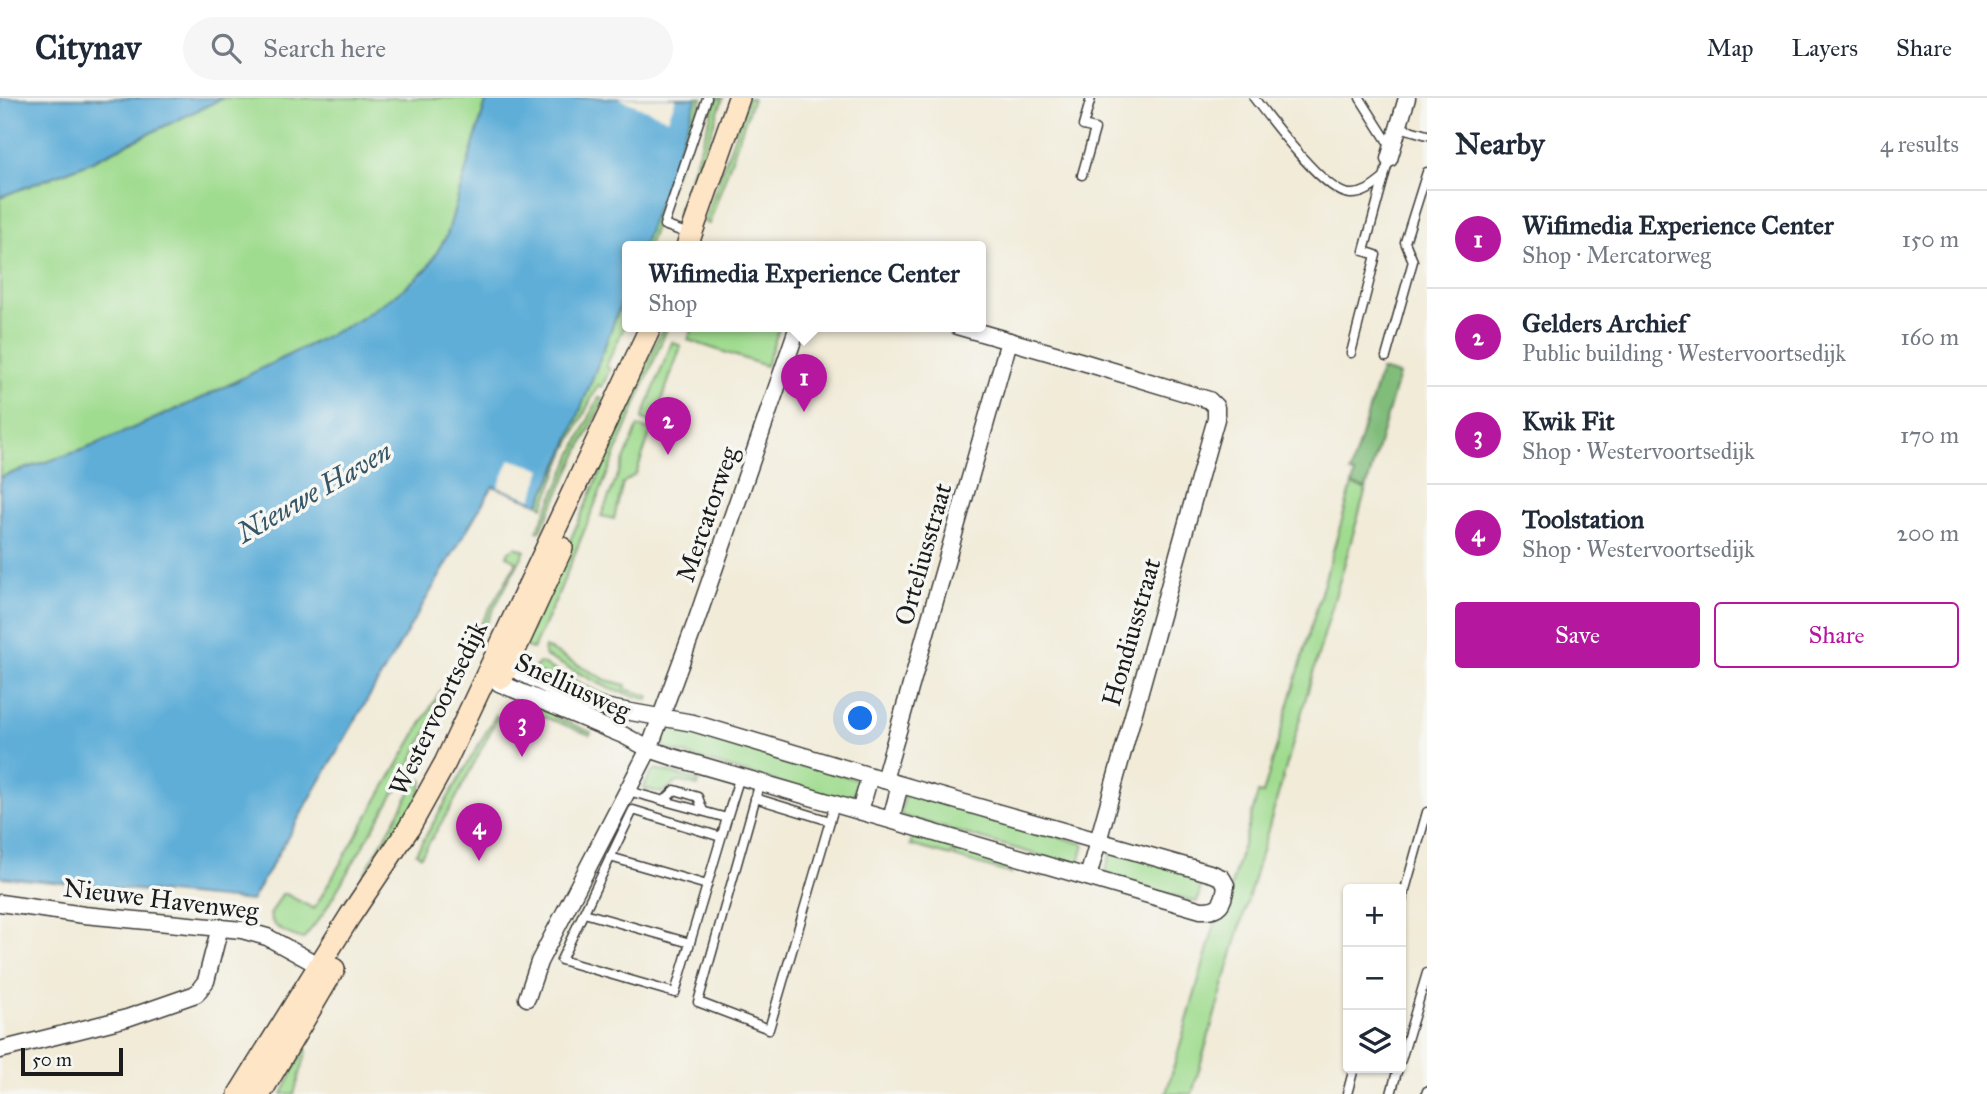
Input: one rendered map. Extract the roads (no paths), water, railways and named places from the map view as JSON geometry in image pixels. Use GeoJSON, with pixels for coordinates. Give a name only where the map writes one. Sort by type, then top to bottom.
{"type":"FeatureCollection","features":[{"type":"Feature","properties":{"kind":"main road"},"geometry":{"type":"LineString","coordinates":[[690,240],[739,98]]}},
{"type":"Feature","properties":{"kind":"main road","name":"Westervoortsedijk"},"geometry":{"type":"LineString","coordinates":[[239,1094],[350,916],[409,828],[499,672],[651,332]]}},
{"type":"Feature","properties":{"kind":"main road","name":"Westervoortsedijk"},"geometry":{"type":"LineString","coordinates":[[260,1094],[321,966]]}},
{"type":"Feature","properties":{"kind":"street"},"geometry":{"type":"LineString","coordinates":[[1391,154],[1408,98]]}},
{"type":"Feature","properties":{"kind":"street","name":"Mercatorweg"},"geometry":{"type":"LineString","coordinates":[[661,717],[796,332]]}},
{"type":"Feature","properties":{"kind":"street"},"geometry":{"type":"LineString","coordinates":[[978,332],[1009,341]]}},
{"type":"Feature","properties":{"kind":"street","name":"Hondiusstraat"},"geometry":{"type":"LineString","coordinates":[[1009,341],[1209,400],[1216,407],[1216,419],[1097,840]]}},
{"type":"Feature","properties":{"kind":"street","name":"Orteliusstraat"},"geometry":{"type":"LineString","coordinates":[[877,778],[1009,341]]}},
{"type":"Feature","properties":{"kind":"street","name":"Snelliusweg"},"geometry":{"type":"LineString","coordinates":[[499,672],[597,706],[693,723],[1213,874],[1222,878],[1226,886],[1225,895],[1220,905],[1212,911],[1201,910],[891,819],[835,804],[757,790],[740,776],[649,749],[499,672]]}},
{"type":"Feature","properties":{"kind":"street","name":"Snelliusweg"},"geometry":{"type":"LineString","coordinates":[[527,998],[539,962],[649,749],[661,717]]}},
{"type":"Feature","properties":{"kind":"street"},"geometry":{"type":"LineString","coordinates":[[860,811],[877,778]]}},
{"type":"Feature","properties":{"kind":"street"},"geometry":{"type":"LineString","coordinates":[[891,819],[900,785]]}},
{"type":"Feature","properties":{"kind":"street"},"geometry":{"type":"LineString","coordinates":[[1088,877],[1097,840]]}},
{"type":"Feature","properties":{"kind":"street","name":"Nieuwe Havenweg"},"geometry":{"type":"LineString","coordinates":[[0,903],[84,915],[253,932],[321,966]]}},
{"type":"Feature","properties":{"kind":"street"},"geometry":{"type":"LineString","coordinates":[[0,1050],[127,1018],[195,993],[206,981],[220,927]]}},
{"type":"Feature","properties":{"kind":"lane"},"geometry":{"type":"LineString","coordinates":[[690,240],[664,225],[707,98]]}},
{"type":"Feature","properties":{"kind":"lane"},"geometry":{"type":"LineString","coordinates":[[1082,175],[1095,129],[1083,126],[1091,98]]}},
{"type":"Feature","properties":{"kind":"lane"},"geometry":{"type":"LineString","coordinates":[[1254,98],[1296,151],[1336,191],[1350,194],[1368,191],[1384,178]]}},
{"type":"Feature","properties":{"kind":"lane"},"geometry":{"type":"LineString","coordinates":[[1351,353],[1376,255],[1364,251],[1391,154],[1360,98]]}},
{"type":"Feature","properties":{"kind":"lane"},"geometry":{"type":"LineString","coordinates":[[1399,127],[1427,135]]}},
{"type":"Feature","properties":{"kind":"lane"},"geometry":{"type":"LineString","coordinates":[[1386,356],[1413,261],[1405,242],[1427,172]]}},
{"type":"Feature","properties":{"kind":"lane"},"geometry":{"type":"LineString","coordinates":[[721,837],[633,810],[561,960],[675,993],[740,776]]}},
{"type":"Feature","properties":{"kind":"lane"},"geometry":{"type":"LineString","coordinates":[[664,801],[675,790],[698,797],[703,811]]}},
{"type":"Feature","properties":{"kind":"lane"},"geometry":{"type":"LineString","coordinates":[[830,821],[757,790],[698,1002],[769,1029],[835,804]]}},
{"type":"Feature","properties":{"kind":"lane"},"geometry":{"type":"LineString","coordinates":[[628,791],[727,818]]}},
{"type":"Feature","properties":{"kind":"lane"},"geometry":{"type":"LineString","coordinates":[[1406,886],[1427,812]]}},
{"type":"Feature","properties":{"kind":"lane"},"geometry":{"type":"LineString","coordinates":[[610,858],[707,885]]}},
{"type":"Feature","properties":{"kind":"lane"},"geometry":{"type":"LineString","coordinates":[[584,914],[690,943]]}},
{"type":"Feature","properties":{"kind":"lane"},"geometry":{"type":"LineString","coordinates":[[1406,1043],[1427,973]]}},
{"type":"Feature","properties":{"kind":"lane"},"geometry":{"type":"LineString","coordinates":[[1347,1094],[1353,1073]]}},
{"type":"Feature","properties":{"kind":"lane"},"geometry":{"type":"LineString","coordinates":[[1391,1094],[1397,1073]]}},
{"type":"Feature","properties":{"kind":"water"},"geometry":{"type":"Polygon","coordinates":[[[0,98],[223,98],[86,164],[0,197],[0,98]]]}},
{"type":"Feature","properties":{"kind":"water","name":"Nieuwe Haven"},"geometry":{"type":"Polygon","coordinates":[[[487,98],[697,98],[645,241],[622,241],[622,301],[565,450],[539,504],[493,486],[251,901],[0,877],[0,477],[85,449],[200,399],[355,322],[401,291],[427,269],[447,235],[487,98]]]}},
{"type":"Feature","properties":{"kind":"place","name":"Wifimedia Experience Center"},"geometry":{"type":"Point","coordinates":[804,412]}},
{"type":"Feature","properties":{"kind":"place","name":"Gelders Archief"},"geometry":{"type":"Point","coordinates":[668,455]}},
{"type":"Feature","properties":{"kind":"place","name":"Kwik Fit"},"geometry":{"type":"Point","coordinates":[522,757]}},
{"type":"Feature","properties":{"kind":"place","name":"Toolstation"},"geometry":{"type":"Point","coordinates":[479,861]}}]}
